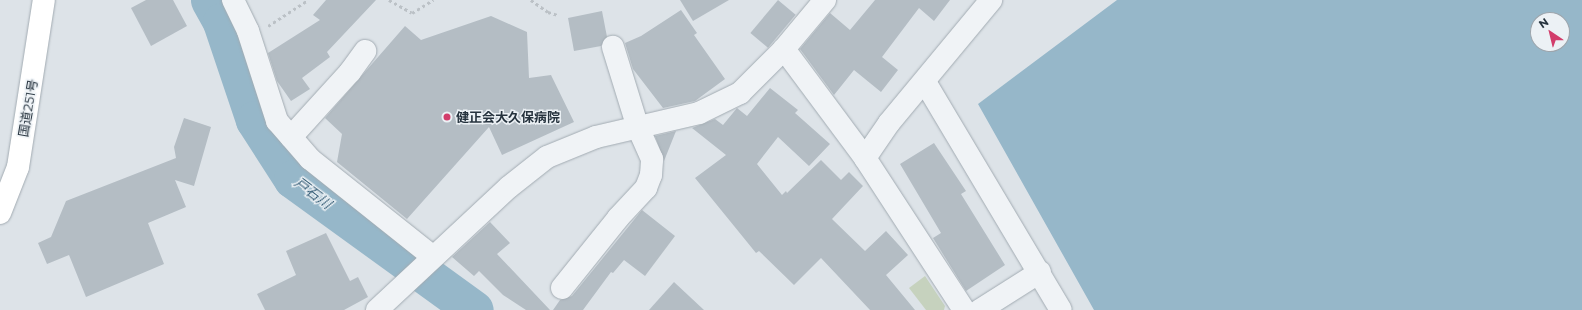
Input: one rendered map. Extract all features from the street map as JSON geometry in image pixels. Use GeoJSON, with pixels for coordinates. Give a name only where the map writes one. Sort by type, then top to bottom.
{"type":"FeatureCollection","features":[{"type":"Feature","properties":{"kind":"highway","name":"国道251号"},"geometry":{"type":"LineString","coordinates":[[0,213],[6,184],[19,159],[44,0]]}},
{"type":"Feature","properties":{"kind":"street"},"geometry":{"type":"LineString","coordinates":[[233,0],[248,31],[277,121],[310,160],[432,256]]}},
{"type":"Feature","properties":{"kind":"street"},"geometry":{"type":"LineString","coordinates":[[377,310],[432,256],[509,187],[547,157],[596,137],[699,113],[740,93],[784,49],[825,0]]}},
{"type":"Feature","properties":{"kind":"street"},"geometry":{"type":"LineString","coordinates":[[865,158],[889,123],[925,82],[991,0]]}},
{"type":"Feature","properties":{"kind":"street"},"geometry":{"type":"LineString","coordinates":[[562,288],[618,218],[646,188],[652,175],[652,159],[638,128],[612,47]]}},
{"type":"Feature","properties":{"kind":"street"},"geometry":{"type":"LineString","coordinates":[[784,49],[865,158],[964,310]]}},
{"type":"Feature","properties":{"kind":"street"},"geometry":{"type":"LineString","coordinates":[[291,137],[350,72],[365,51]]}},
{"type":"Feature","properties":{"kind":"street"},"geometry":{"type":"LineString","coordinates":[[925,82],[1040,272],[1061,310]]}},
{"type":"Feature","properties":{"kind":"street"},"geometry":{"type":"LineString","coordinates":[[980,310],[1040,272]]}},
{"type":"Feature","properties":{"kind":"path"},"geometry":{"type":"LineString","coordinates":[[248,31],[274,24],[308,0]]}},
{"type":"Feature","properties":{"kind":"path"},"geometry":{"type":"LineString","coordinates":[[389,0],[412,13],[433,0]]}},
{"type":"Feature","properties":{"kind":"path"},"geometry":{"type":"LineString","coordinates":[[531,0],[548,12],[558,14]]}},
{"type":"Feature","properties":{"kind":"green space"},"geometry":{"type":"Polygon","coordinates":[[[925,276],[945,306],[944,310],[926,310],[909,288],[925,276]]]}},
{"type":"Feature","properties":{"kind":"water"},"geometry":{"type":"Polygon","coordinates":[[[1117,0],[1582,0],[1582,310],[1094,310],[978,104],[1117,0]]]}},
{"type":"Feature","properties":{"kind":"building"},"geometry":{"type":"Polygon","coordinates":[[[146,0],[173,0],[187,26],[151,46],[131,8],[146,0]]]}},
{"type":"Feature","properties":{"kind":"building"},"geometry":{"type":"Polygon","coordinates":[[[326,0],[376,0],[327,52],[330,57],[302,78],[310,89],[291,101],[277,81],[268,53],[320,20],[313,15],[326,0]]]}},
{"type":"Feature","properties":{"kind":"building"},"geometry":{"type":"Polygon","coordinates":[[[680,0],[729,0],[693,21],[680,0]]]}},
{"type":"Feature","properties":{"kind":"building"},"geometry":{"type":"Polygon","coordinates":[[[778,0],[796,15],[768,48],[750,33],[778,0]]]}},
{"type":"Feature","properties":{"kind":"building"},"geometry":{"type":"Polygon","coordinates":[[[875,0],[950,0],[934,21],[919,8],[882,57],[898,70],[881,92],[854,70],[834,95],[800,49],[830,13],[850,30],[875,0]]]}},
{"type":"Feature","properties":{"kind":"building"},"geometry":{"type":"Polygon","coordinates":[[[681,10],[697,33],[694,35],[725,79],[695,101],[663,108],[633,69],[625,43],[641,36],[681,10]]]}},
{"type":"Feature","properties":{"kind":"building"},"geometry":{"type":"Polygon","coordinates":[[[602,11],[607,37],[601,46],[574,51],[568,18],[602,11]]]}},
{"type":"Feature","properties":{"kind":"building"},"geometry":{"type":"Polygon","coordinates":[[[491,16],[527,32],[529,78],[551,75],[574,122],[502,155],[489,127],[407,219],[337,162],[342,134],[325,118],[405,26],[421,40],[491,16]]]}},
{"type":"Feature","properties":{"kind":"building"},"geometry":{"type":"Polygon","coordinates":[[[770,88],[798,110],[795,113],[830,144],[809,166],[778,137],[757,164],[782,195],[786,191],[787,193],[821,160],[841,180],[849,172],[863,186],[832,219],[865,251],[886,231],[908,255],[886,275],[915,310],[870,310],[821,258],[794,285],[759,251],[756,253],[695,178],[726,155],[692,128],[715,119],[723,125],[737,108],[747,116],[770,88]]]}},
{"type":"Feature","properties":{"kind":"building"},"geometry":{"type":"Polygon","coordinates":[[[184,118],[211,127],[194,186],[175,180],[186,207],[148,223],[164,264],[86,297],[69,255],[47,264],[38,243],[51,237],[66,201],[176,158],[174,147],[184,118]]]}},
{"type":"Feature","properties":{"kind":"building"},"geometry":{"type":"Polygon","coordinates":[[[676,131],[664,161],[655,136],[676,131]]]}},
{"type":"Feature","properties":{"kind":"building"},"geometry":{"type":"Polygon","coordinates":[[[934,143],[966,191],[961,194],[1005,265],[966,291],[933,238],[941,233],[900,164],[934,143]]]}},
{"type":"Feature","properties":{"kind":"building"},"geometry":{"type":"Polygon","coordinates":[[[642,210],[675,236],[645,276],[624,260],[613,273],[611,272],[583,310],[553,310],[560,300],[572,296],[642,210]]]}},
{"type":"Feature","properties":{"kind":"building"},"geometry":{"type":"Polygon","coordinates":[[[490,222],[510,243],[497,254],[550,310],[526,310],[503,295],[479,271],[474,276],[452,257],[490,222]]]}},
{"type":"Feature","properties":{"kind":"building"},"geometry":{"type":"Polygon","coordinates":[[[326,233],[350,281],[358,277],[368,297],[344,310],[265,310],[257,294],[296,275],[286,251],[326,233]]]}},
{"type":"Feature","properties":{"kind":"building"},"geometry":{"type":"Polygon","coordinates":[[[674,282],[704,310],[649,310],[674,282]]]}},
{"type":"Feature","properties":{"kind":"waterway","name":"戸石川"},"geometry":{"type":"LineString","coordinates":[[210,0],[222,22],[255,120],[293,179],[474,310]]}},
{"type":"Feature","properties":{"kind":"place","name":"健正会大久保病院"},"geometry":{"type":"Point","coordinates":[447,117]}}]}
